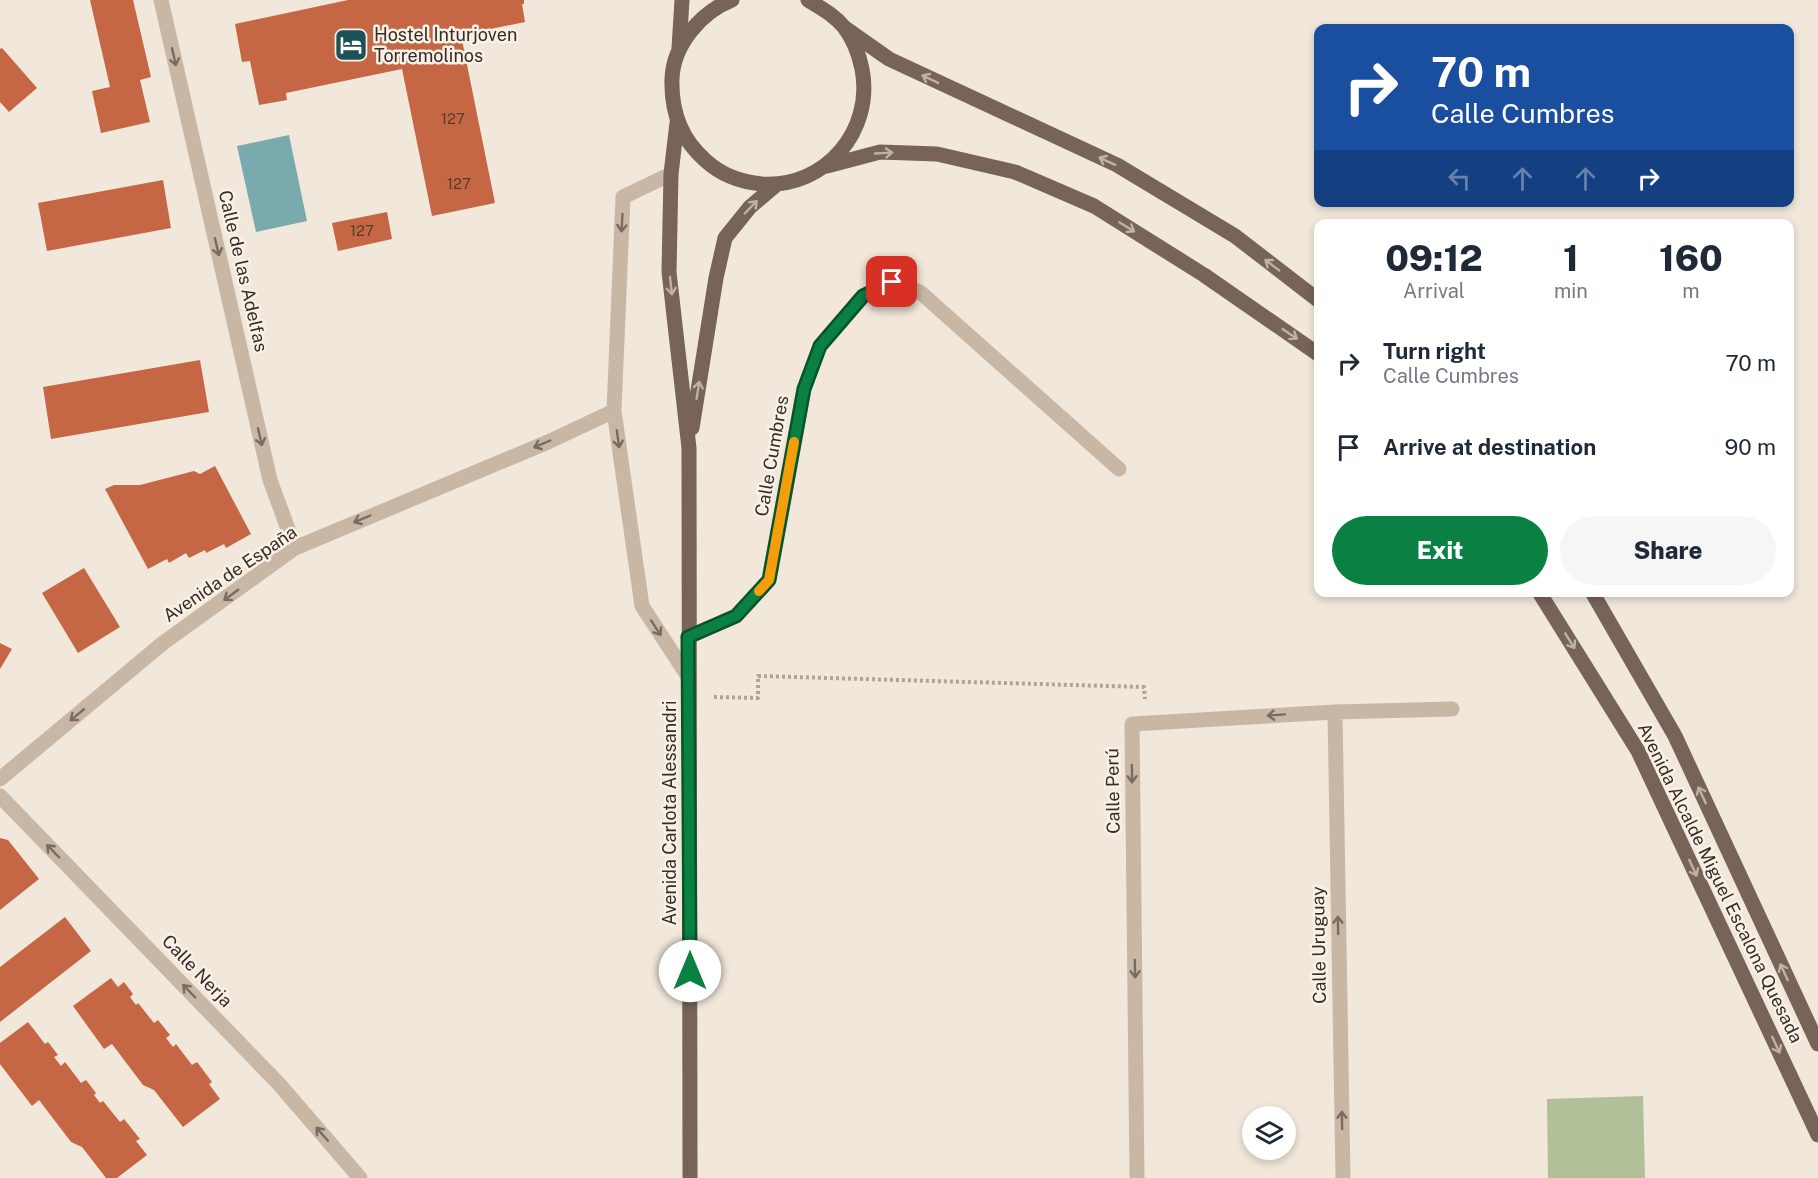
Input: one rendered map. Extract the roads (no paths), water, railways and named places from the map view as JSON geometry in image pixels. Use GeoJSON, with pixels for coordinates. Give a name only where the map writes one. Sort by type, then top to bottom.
{"type":"FeatureCollection","features":[{"type":"Feature","properties":{"kind":"main road"},"geometry":{"type":"LineString","coordinates":[[682,0],[679,50],[672,74],[672,99],[677,123],[693,150],[716,171],[745,183],[776,185],[803,179],[827,166],[880,152],[937,154],[1015,172],[1094,206],[1204,275],[1314,351]]}},
{"type":"Feature","properties":{"kind":"main road"},"geometry":{"type":"LineString","coordinates":[[679,50],[696,25],[718,5],[732,0]]}},
{"type":"Feature","properties":{"kind":"main road"},"geometry":{"type":"LineString","coordinates":[[808,0],[827,11],[845,28],[889,59],[1117,165],[1234,236],[1314,297]]}},
{"type":"Feature","properties":{"kind":"main road"},"geometry":{"type":"LineString","coordinates":[[827,166],[853,134],[861,115],[865,85],[860,55],[845,28]]}},
{"type":"Feature","properties":{"kind":"main road","name":"Avenida Carlota Alessandri"},"geometry":{"type":"LineString","coordinates":[[677,123],[671,174],[669,272],[689,448],[690,1178]]}},
{"type":"Feature","properties":{"kind":"main road","name":"Avenida Carlota Alessandri"},"geometry":{"type":"LineString","coordinates":[[689,448],[716,278],[725,238],[750,207],[776,185]]}},
{"type":"Feature","properties":{"kind":"main road","name":"Avenida Alcalde Miguel Escalona Quesada"},"geometry":{"type":"LineString","coordinates":[[1542,597],[1638,751],[1818,1135]]}},
{"type":"Feature","properties":{"kind":"main road","name":"Avenida Alcalde Miguel Escalona Quesada"},"geometry":{"type":"LineString","coordinates":[[1595,597],[1675,736],[1818,1044]]}},
{"type":"Feature","properties":{"kind":"street","name":"Calle de las Adelfas"},"geometry":{"type":"LineString","coordinates":[[161,0],[270,480],[295,548]]}},
{"type":"Feature","properties":{"kind":"street"},"geometry":{"type":"LineString","coordinates":[[671,174],[623,197],[614,411],[642,606],[689,678]]}},
{"type":"Feature","properties":{"kind":"street","name":"Calle Cumbres"},"geometry":{"type":"LineString","coordinates":[[688,637],[736,616],[769,580],[804,389],[820,346],[863,296],[892,282],[920,292],[1119,469]]}},
{"type":"Feature","properties":{"kind":"street","name":"Avenida de España"},"geometry":{"type":"LineString","coordinates":[[0,779],[164,643],[295,548],[548,442],[614,411]]}},
{"type":"Feature","properties":{"kind":"street"},"geometry":{"type":"LineString","coordinates":[[1335,712],[1452,709]]}},
{"type":"Feature","properties":{"kind":"street","name":"Calle Perú"},"geometry":{"type":"LineString","coordinates":[[1137,1178],[1132,724],[1335,712]]}},
{"type":"Feature","properties":{"kind":"street","name":"Calle Uruguay"},"geometry":{"type":"LineString","coordinates":[[1335,712],[1343,1178]]}},
{"type":"Feature","properties":{"kind":"street","name":"Calle Nerja"},"geometry":{"type":"LineString","coordinates":[[0,796],[279,1084],[360,1178]]}},
{"type":"Feature","properties":{"kind":"water"},"geometry":{"type":"Polygon","coordinates":[[[289,135],[307,221],[256,232],[237,146],[289,135]]]}},
{"type":"Feature","properties":{"kind":"place","name":"Hostel Inturjoven Torremolinos"},"geometry":{"type":"Point","coordinates":[351,45]}}]}
